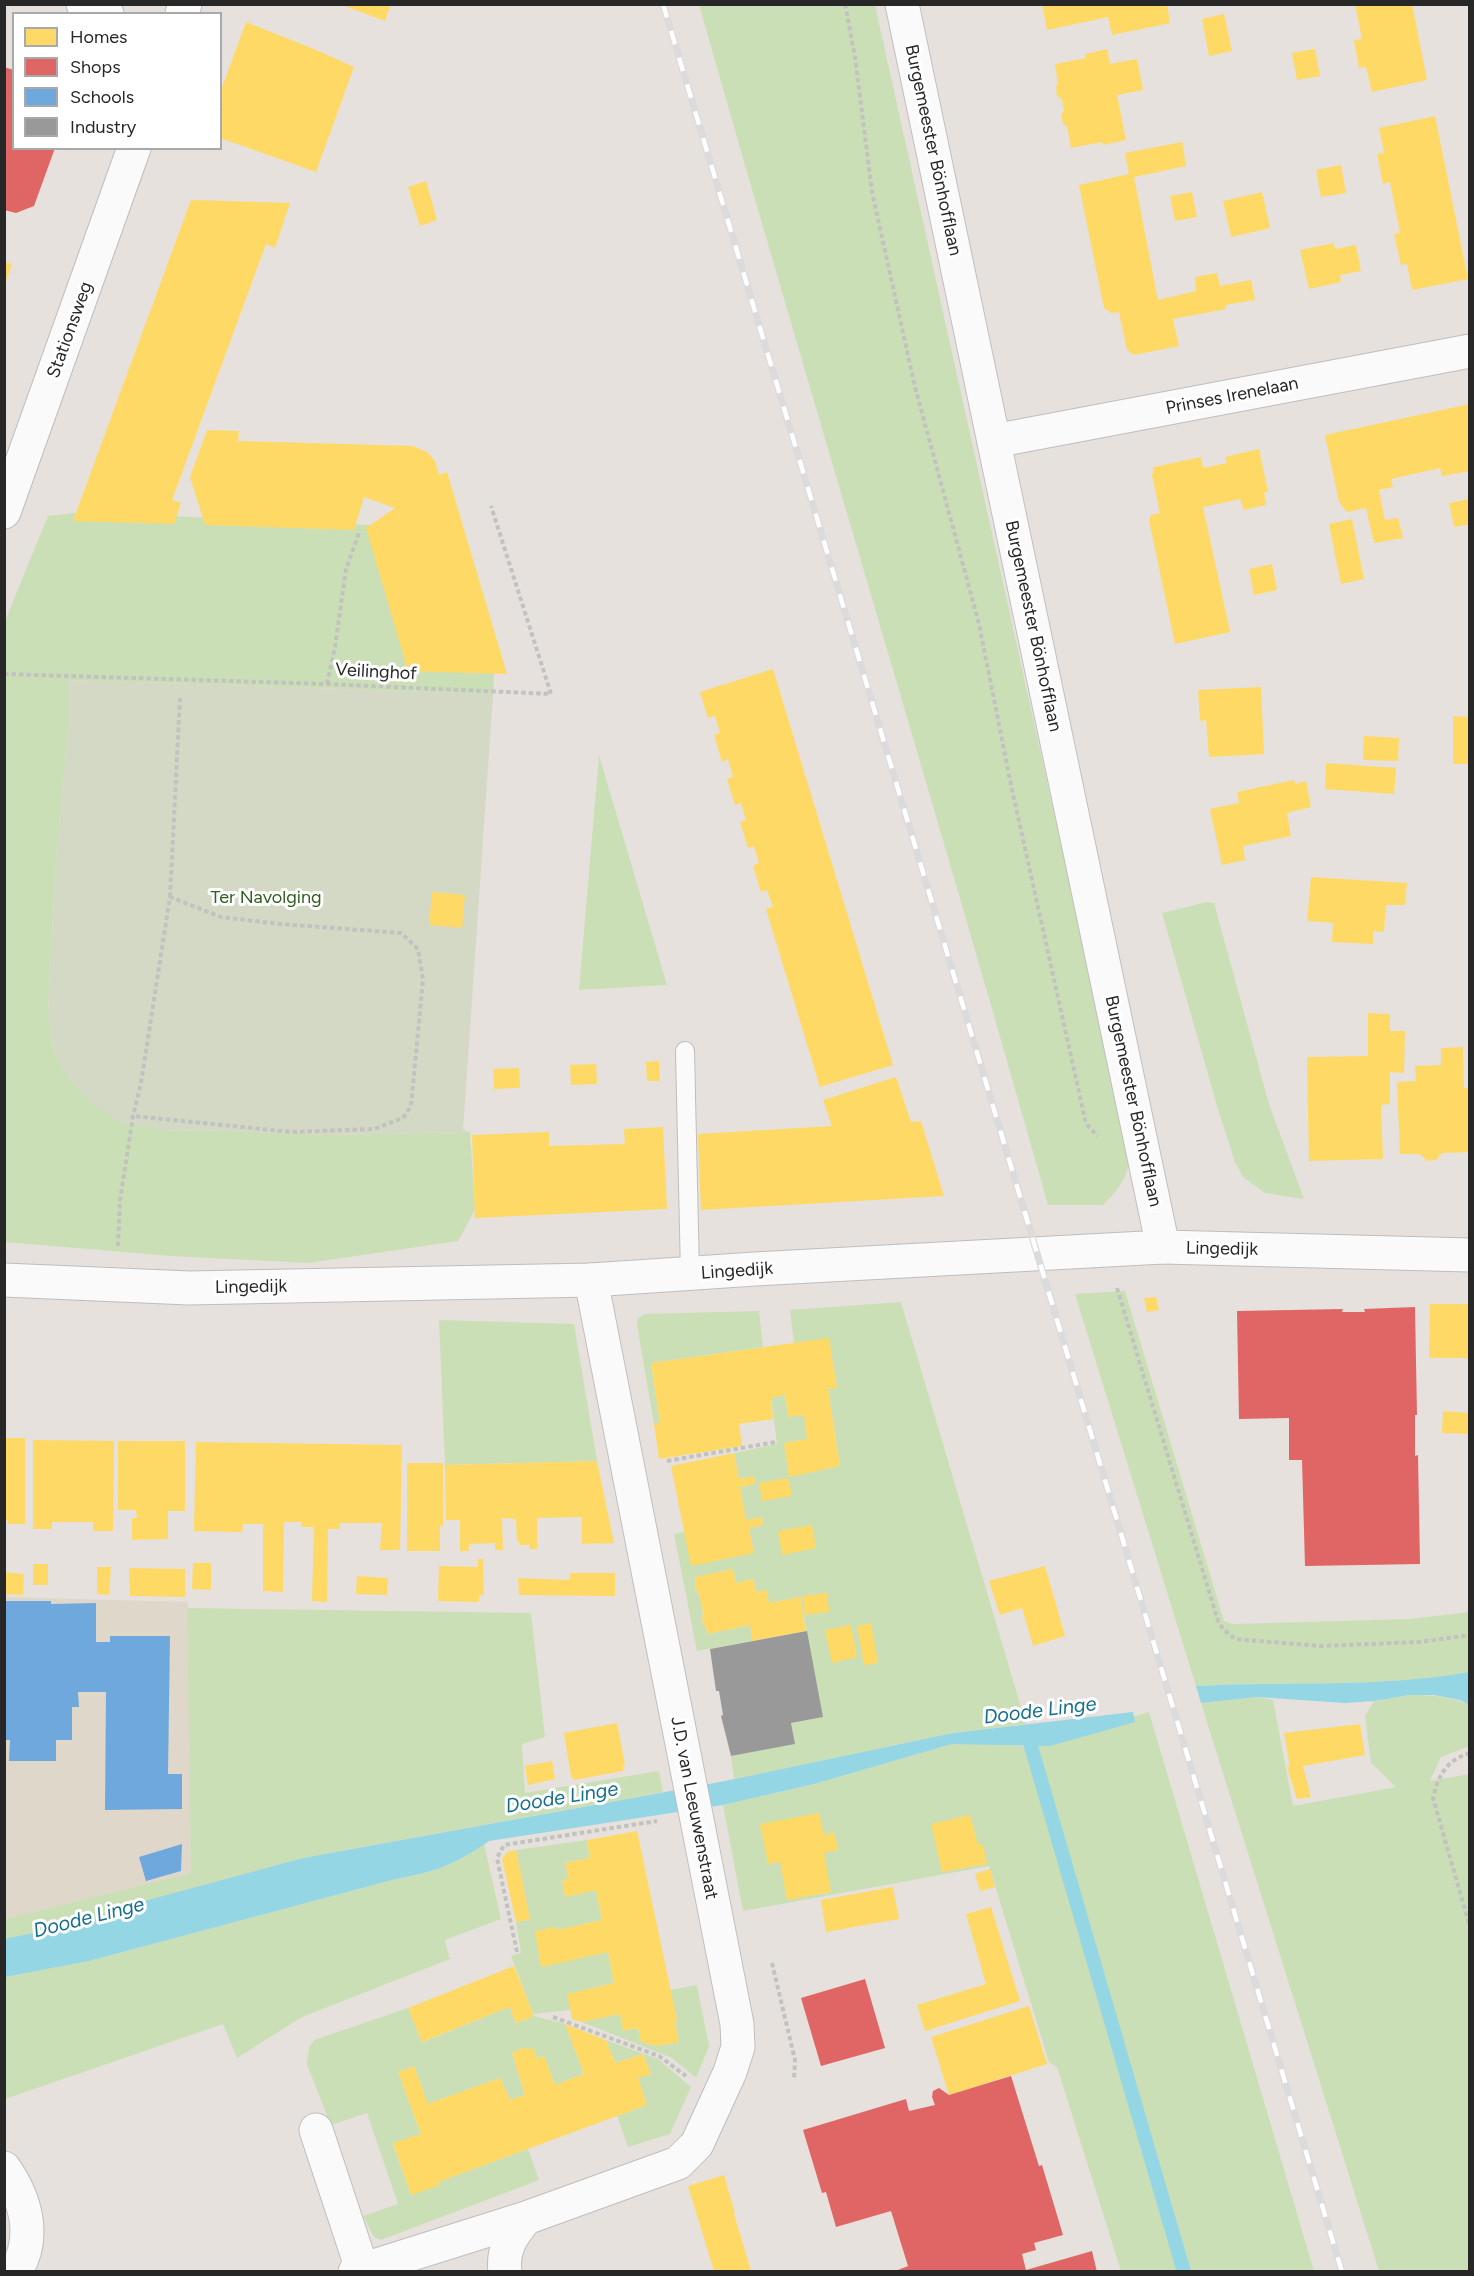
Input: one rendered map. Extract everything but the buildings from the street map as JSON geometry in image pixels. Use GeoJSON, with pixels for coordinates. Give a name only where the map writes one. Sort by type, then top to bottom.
{"type":"FeatureCollection","features":[{"type":"Feature","properties":{"kind":"street"},"geometry":{"type":"LineString","coordinates":[[83,4],[102,12]]}},
{"type":"Feature","properties":{"kind":"street","name":"Burgemeester Bönhofflaan"},"geometry":{"type":"LineString","coordinates":[[902,4],[1163,1247]]}},
{"type":"Feature","properties":{"kind":"street","name":"Stationsweg"},"geometry":{"type":"LineString","coordinates":[[4,512],[133,150]]}},
{"type":"Feature","properties":{"kind":"street","name":"Prinses Irenelaan"},"geometry":{"type":"LineString","coordinates":[[994,441],[1470,351]]}},
{"type":"Feature","properties":{"kind":"street","name":"Lingedijk"},"geometry":{"type":"LineString","coordinates":[[4,1280],[189,1288],[591,1280],[1163,1247],[1470,1255]]}},
{"type":"Feature","properties":{"kind":"street","name":"J.D. van Leeuwenstraat"},"geometry":{"type":"LineString","coordinates":[[316,2130],[358,2270],[526,2218],[678,2163],[697,2144],[735,2058],[738,2037],[591,1280]]}},
{"type":"Feature","properties":{"kind":"street"},"geometry":{"type":"LineString","coordinates":[[4,2168],[25,2210],[28,2224],[26,2250],[15,2271]]}},
{"type":"Feature","properties":{"kind":"street"},"geometry":{"type":"LineString","coordinates":[[505,2271],[506,2248],[526,2218]]}},
{"type":"Feature","properties":{"kind":"lane"},"geometry":{"type":"LineString","coordinates":[[685,1051],[690,1274]]}},
{"type":"Feature","properties":{"kind":"path"},"geometry":{"type":"LineString","coordinates":[[845,4],[855,57],[872,192],[915,387],[979,624],[1011,785],[1086,1124],[1103,1141]]}},
{"type":"Feature","properties":{"kind":"path","name":"Veilinghof"},"geometry":{"type":"LineString","coordinates":[[4,674],[327,684],[551,694],[491,506]]}},
{"type":"Feature","properties":{"kind":"path"},"geometry":{"type":"LineString","coordinates":[[327,684],[335,647],[346,569],[360,530]]}},
{"type":"Feature","properties":{"kind":"path"},"geometry":{"type":"LineString","coordinates":[[116,1286],[120,1201],[170,897],[180,698]]}},
{"type":"Feature","properties":{"kind":"path"},"geometry":{"type":"LineString","coordinates":[[133,1116],[291,1132],[374,1129],[403,1118],[411,1106],[423,980],[418,949],[401,933],[280,924],[221,916],[170,897]]}},
{"type":"Feature","properties":{"kind":"path"},"geometry":{"type":"LineString","coordinates":[[1106,1251],[1218,1621],[1229,1636],[1245,1641],[1320,1646],[1420,1642],[1470,1635]]}},
{"type":"Feature","properties":{"kind":"path"},"geometry":{"type":"LineString","coordinates":[[628,1468],[776,1442]]}},
{"type":"Feature","properties":{"kind":"path"},"geometry":{"type":"LineString","coordinates":[[1470,1753],[1461,1755],[1447,1765],[1437,1781],[1433,1798],[1470,1927]]}},
{"type":"Feature","properties":{"kind":"path"},"geometry":{"type":"LineString","coordinates":[[517,1952],[496,1858],[504,1845],[696,1819]]}},
{"type":"Feature","properties":{"kind":"path"},"geometry":{"type":"LineString","coordinates":[[772,1963],[795,2060],[794,2078]]}},
{"type":"Feature","properties":{"kind":"path"},"geometry":{"type":"LineString","coordinates":[[553,2016],[659,2056],[717,2102]]}},
{"type":"Feature","properties":{"kind":"shaded area"},"geometry":{"type":"Polygon","coordinates":[[[4,1597],[188,1602],[191,1873],[5,1919],[4,1597]]]}},
{"type":"Feature","properties":{"kind":"green space"},"geometry":{"type":"Polygon","coordinates":[[[699,5],[875,5],[1130,1156],[1127,1171],[1121,1183],[1103,1205],[1048,1205],[699,5]]]}},
{"type":"Feature","properties":{"kind":"green space"},"geometry":{"type":"Polygon","coordinates":[[[84,512],[388,526],[496,649],[493,694],[68,680],[68,728],[56,859],[48,1012],[52,1042],[57,1058],[69,1077],[91,1103],[170,1131],[203,1130],[325,1135],[470,1132],[475,1210],[458,1241],[308,1263],[171,1256],[5,1242],[5,621],[48,516],[84,512]]]}},
{"type":"Feature","properties":{"kind":"green space","name":"Ter Navolging"},"geometry":{"type":"Polygon","coordinates":[[[67,680],[493,694],[463,1130],[470,1132],[325,1135],[203,1130],[170,1131],[120,1122],[91,1103],[69,1077],[57,1058],[52,1042],[48,1012],[56,859],[68,728],[67,680]]]}},
{"type":"Feature","properties":{"kind":"green space"},"geometry":{"type":"Polygon","coordinates":[[[599,755],[667,985],[579,990],[599,755]]]}},
{"type":"Feature","properties":{"kind":"green space"},"geometry":{"type":"Polygon","coordinates":[[[1207,902],[1214,903],[1269,1104],[1304,1199],[1265,1193],[1243,1177],[1235,1162],[1162,913],[1207,902]]]}},
{"type":"Feature","properties":{"kind":"green space"},"geometry":{"type":"Polygon","coordinates":[[[1125,1291],[1224,1621],[1233,1624],[1409,1619],[1469,1612],[1469,1672],[1367,1682],[1196,1686],[1075,1294],[1125,1291]]]}},
{"type":"Feature","properties":{"kind":"green space"},"geometry":{"type":"Polygon","coordinates":[[[901,1302],[1026,1724],[953,1733],[734,1779],[731,1756],[794,1744],[791,1723],[823,1717],[800,1597],[769,1603],[767,1590],[756,1592],[753,1579],[736,1583],[733,1569],[696,1577],[695,1589],[701,1600],[702,1622],[707,1634],[750,1625],[752,1641],[697,1651],[674,1534],[685,1532],[754,1553],[749,1528],[763,1525],[762,1517],[746,1520],[740,1487],[755,1484],[754,1477],[739,1479],[734,1453],[777,1444],[771,1398],[785,1395],[788,1417],[804,1415],[807,1439],[784,1443],[789,1477],[840,1466],[828,1389],[837,1387],[829,1339],[794,1343],[790,1310],[901,1302]]]}},
{"type":"Feature","properties":{"kind":"green space"},"geometry":{"type":"Polygon","coordinates":[[[759,1311],[763,1347],[651,1363],[660,1423],[654,1424],[637,1325],[638,1318],[645,1314],[759,1311]]]}},
{"type":"Feature","properties":{"kind":"green space"},"geometry":{"type":"Polygon","coordinates":[[[439,1320],[574,1324],[597,1461],[445,1465],[439,1320]]]}},
{"type":"Feature","properties":{"kind":"green space"},"geometry":{"type":"Polygon","coordinates":[[[187,1608],[531,1613],[545,1737],[522,1744],[525,1793],[659,1771],[663,1792],[303,1858],[144,1901],[62,1927],[5,1939],[4,1919],[191,1873],[187,1608]]]}},
{"type":"Feature","properties":{"kind":"green space"},"geometry":{"type":"Polygon","coordinates":[[[1410,1695],[1448,1698],[1469,1705],[1469,1746],[1441,1757],[1430,1781],[1469,1774],[1469,2271],[1379,2271],[1201,1703],[1257,1697],[1273,1700],[1293,1806],[1396,1787],[1371,1763],[1365,1716],[1374,1701],[1410,1695]]]}},
{"type":"Feature","properties":{"kind":"green space"},"geometry":{"type":"Polygon","coordinates":[[[1149,1712],[1314,2271],[1190,2271],[1055,1828],[1183,2271],[1121,2271],[1057,2067],[1049,2062],[989,1866],[743,1911],[723,1805],[814,1784],[952,1744],[1000,1744],[1031,1747],[1149,1712]]]}},
{"type":"Feature","properties":{"kind":"green space"},"geometry":{"type":"Polygon","coordinates":[[[587,1840],[590,1858],[565,1863],[569,1879],[562,1881],[565,1896],[596,1890],[602,1920],[557,1930],[556,1927],[536,1931],[541,1966],[608,1952],[614,1983],[591,1988],[570,2010],[533,2014],[511,1956],[521,1953],[516,1922],[530,1919],[516,1850],[587,1840]]]}},
{"type":"Feature","properties":{"kind":"green space"},"geometry":{"type":"Polygon","coordinates":[[[484,1844],[501,1919],[445,1940],[450,1959],[302,2017],[237,2058],[223,2024],[5,2099],[4,1977],[89,1961],[429,1872],[451,1864],[484,1844]]]}},
{"type":"Feature","properties":{"kind":"green space"},"geometry":{"type":"Polygon","coordinates":[[[697,1985],[709,2046],[696,2078],[672,2058],[582,2022],[620,2014],[623,2031],[638,2028],[641,2042],[657,2046],[679,2042],[670,1990],[697,1985]]]}},
{"type":"Feature","properties":{"kind":"green space"},"geometry":{"type":"Polygon","coordinates":[[[509,2007],[516,2023],[534,2016],[565,2024],[584,2074],[555,2085],[544,2056],[537,2059],[533,2048],[527,2050],[526,2047],[512,2053],[525,2095],[510,2100],[500,2078],[428,2104],[414,2066],[398,2072],[421,2134],[393,2144],[411,2195],[439,2184],[438,2182],[528,2149],[539,2180],[381,2240],[374,2237],[363,2216],[398,2204],[367,2113],[331,2125],[307,2065],[309,2048],[314,2040],[408,2008],[423,2042],[509,2007]]]}},
{"type":"Feature","properties":{"kind":"green space"},"geometry":{"type":"Polygon","coordinates":[[[606,2040],[658,2059],[691,2087],[670,2134],[628,2147],[617,2116],[647,2105],[638,2078],[650,2073],[643,2054],[615,2063],[606,2040]]]}},
{"type":"Feature","properties":{"kind":"water"},"geometry":{"type":"Polygon","coordinates":[[[1469,1672],[1469,1705],[1460,1700],[1434,1695],[1410,1695],[1345,1703],[1257,1697],[1201,1703],[1196,1686],[1367,1682],[1469,1672]]]}},
{"type":"Feature","properties":{"kind":"water"},"geometry":{"type":"Polygon","coordinates":[[[1133,1712],[1135,1722],[1050,1746],[952,1744],[814,1784],[723,1805],[489,1841],[465,1857],[432,1871],[89,1961],[5,1977],[4,1939],[62,1927],[144,1901],[303,1858],[720,1782],[953,1733],[1133,1712]]]}},
{"type":"Feature","properties":{"kind":"waterway"},"geometry":{"type":"LineString","coordinates":[[1028,1736],[1184,2272]]}},
{"type":"Feature","properties":{"kind":"railway"},"geometry":{"type":"LineString","coordinates":[[663,4],[1342,2272]]}},
{"type":"Feature","properties":{"kind":"water label","name":"Doode Linge"},"geometry":{"type":"Point","coordinates":[1040,1711]}},
{"type":"Feature","properties":{"kind":"water label","name":"Doode Linge"},"geometry":{"type":"Point","coordinates":[562,1798]}},
{"type":"Feature","properties":{"kind":"water label","name":"Doode Linge"},"geometry":{"type":"Point","coordinates":[89,1918]}}]}
